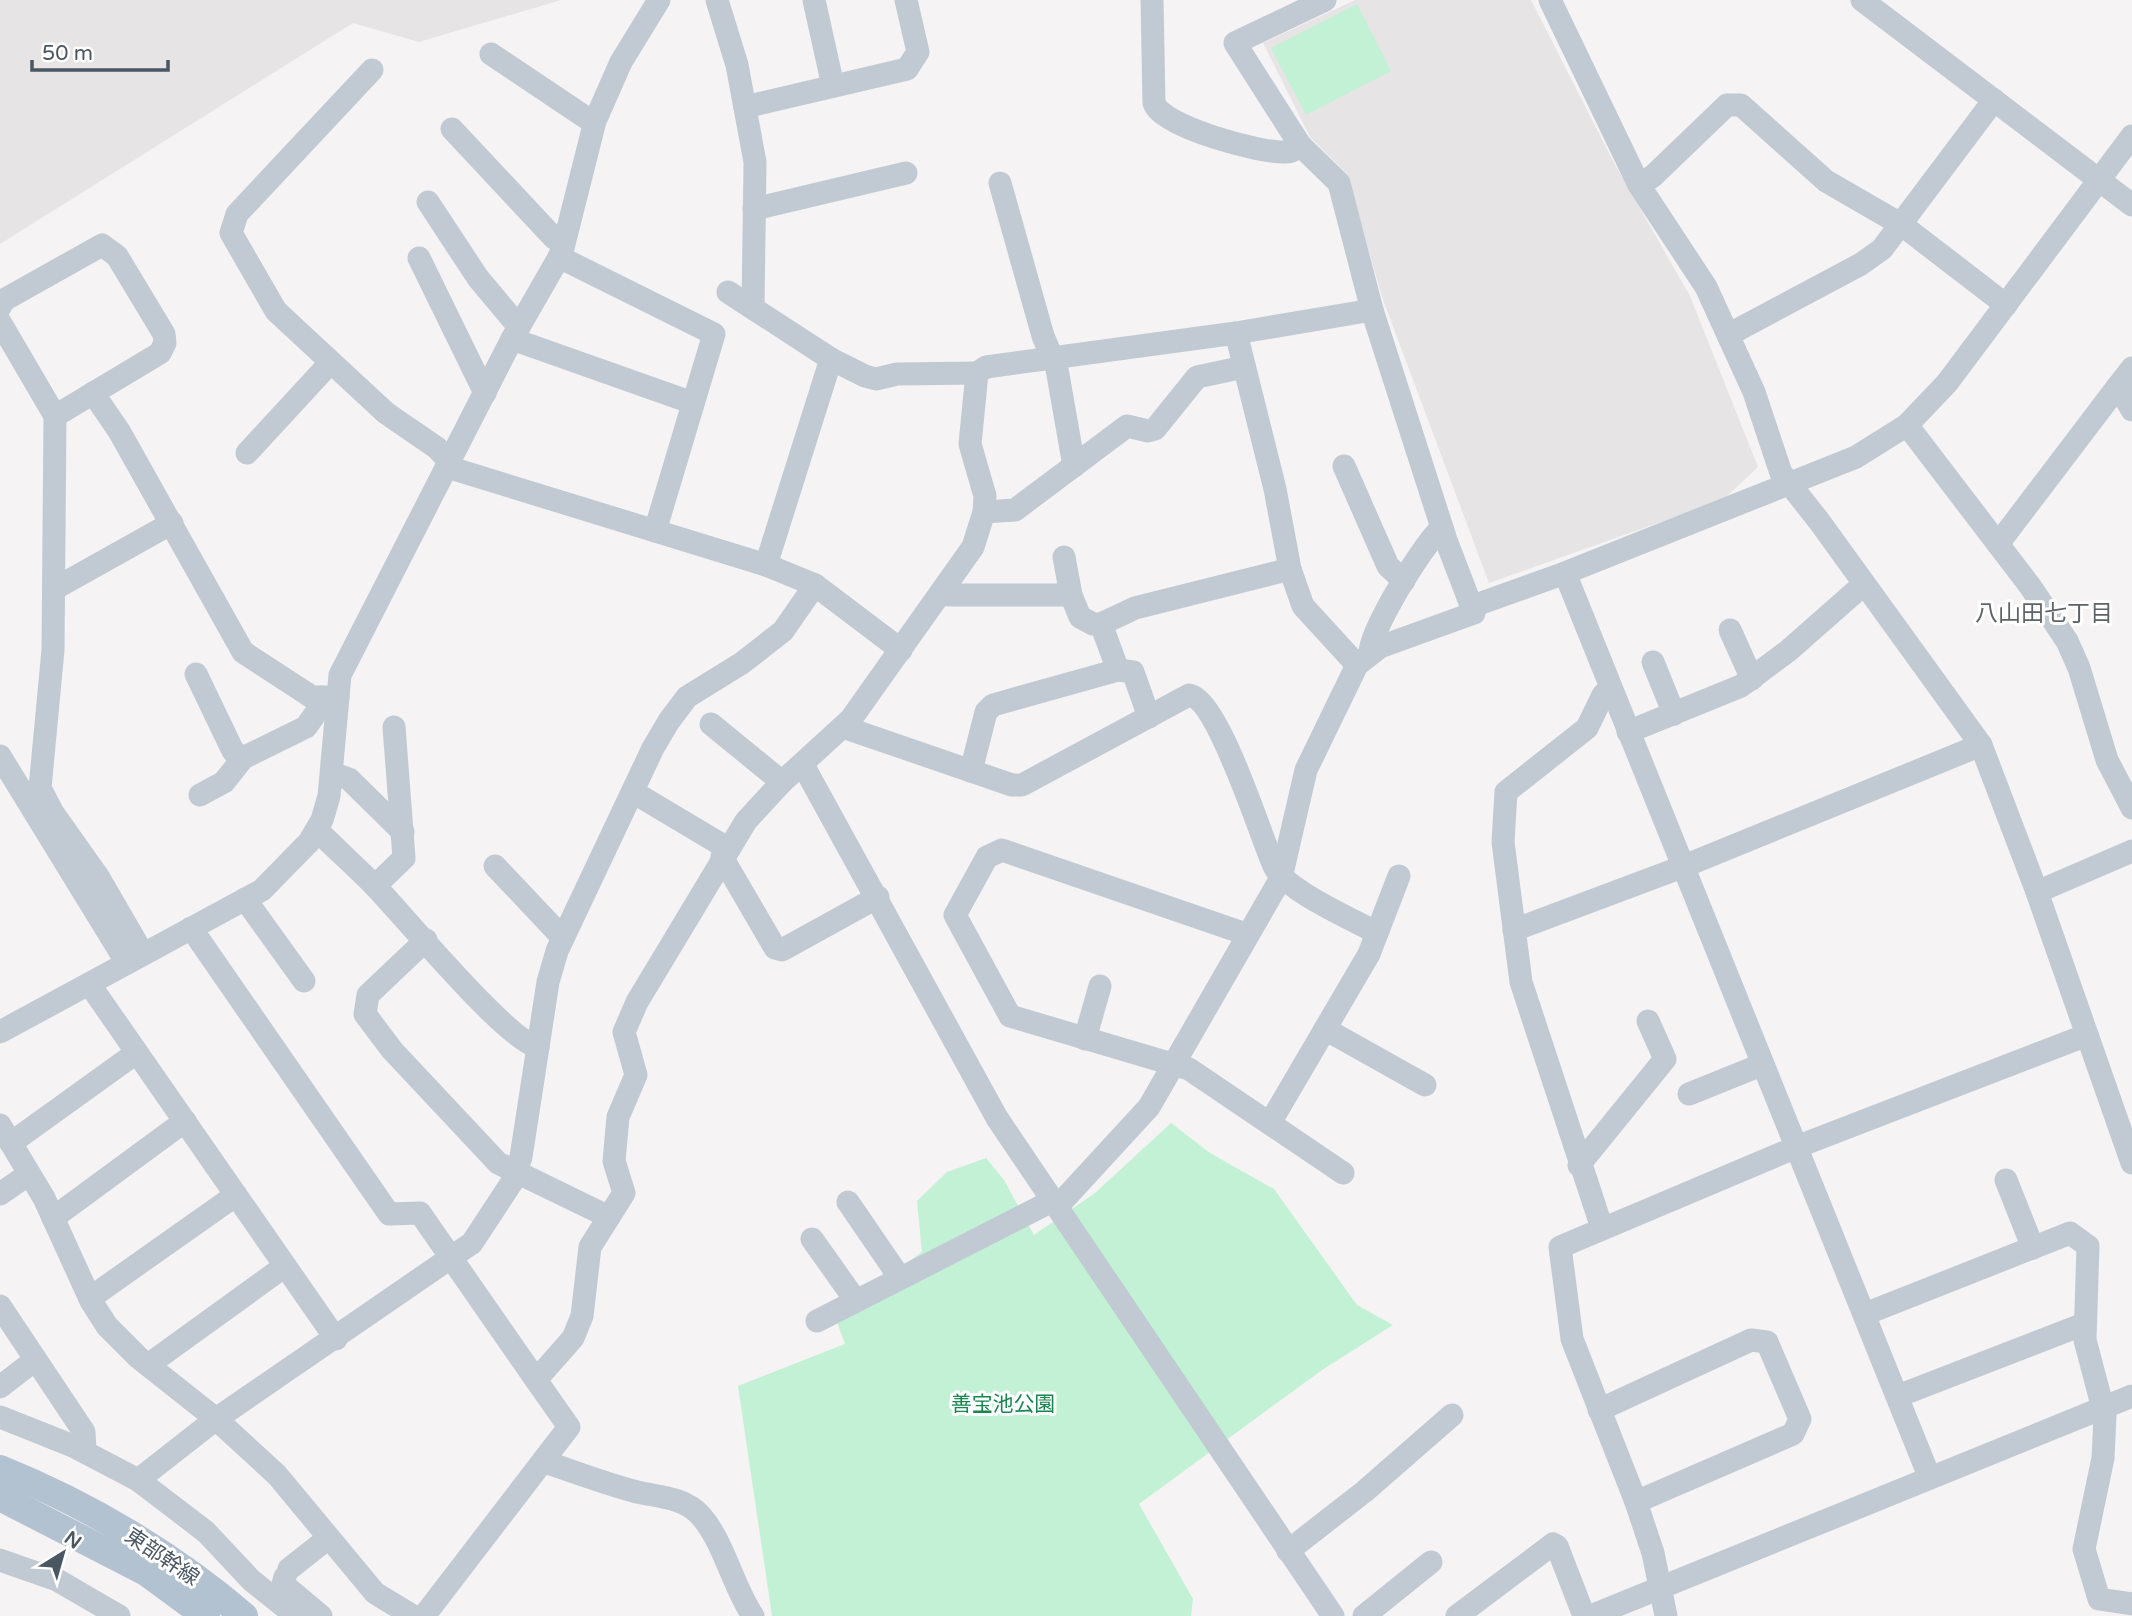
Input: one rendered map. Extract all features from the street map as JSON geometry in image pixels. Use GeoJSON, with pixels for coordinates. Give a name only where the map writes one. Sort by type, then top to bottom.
{"type":"FeatureCollection","features":[{"type":"Feature","properties":{"kind":"main road","name":"東部幹線"},"geometry":{"type":"LineString","coordinates":[[0,1469],[96,1515],[156,1552],[226,1612]]}},
{"type":"Feature","properties":{"kind":"main road","name":"東部幹線"},"geometry":{"type":"LineString","coordinates":[[0,1497],[226,1612]]}},
{"type":"Feature","properties":{"kind":"street"},"geometry":{"type":"LineString","coordinates":[[196,674],[233,751],[243,758],[248,758],[306,727],[330,697],[515,333],[562,250],[594,123],[621,62],[659,0]]}},
{"type":"Feature","properties":{"kind":"street"},"geometry":{"type":"LineString","coordinates":[[717,0],[737,65],[755,162],[753,308]]}},
{"type":"Feature","properties":{"kind":"street"},"geometry":{"type":"LineString","coordinates":[[814,0],[833,86]]}},
{"type":"Feature","properties":{"kind":"street"},"geometry":{"type":"LineString","coordinates":[[745,107],[907,69],[918,52],[906,0]]}},
{"type":"Feature","properties":{"kind":"street"},"geometry":{"type":"LineString","coordinates":[[1152,0],[1154,103],[1160,113],[1174,122],[1226,140],[1264,149],[1289,152],[1300,145]]}},
{"type":"Feature","properties":{"kind":"street"},"geometry":{"type":"LineString","coordinates":[[1325,0],[1289,7],[1235,43],[1300,145],[1339,183],[1372,310],[1442,528],[1474,613],[1380,648],[1364,659]]}},
{"type":"Feature","properties":{"kind":"street"},"geometry":{"type":"LineString","coordinates":[[1550,0],[1639,185],[1706,287],[1765,420],[1776,463],[1788,484],[1801,495],[1863,585],[1981,745],[2037,892],[2132,1163]]}},
{"type":"Feature","properties":{"kind":"street"},"geometry":{"type":"LineString","coordinates":[[1862,0],[2132,205]]}},
{"type":"Feature","properties":{"kind":"street"},"geometry":{"type":"LineString","coordinates":[[491,54],[594,123]]}},
{"type":"Feature","properties":{"kind":"street"},"geometry":{"type":"LineString","coordinates":[[372,70],[237,214],[231,233],[276,311],[386,413],[437,448],[457,470],[766,565],[815,586],[901,650]]}},
{"type":"Feature","properties":{"kind":"street"},"geometry":{"type":"LineString","coordinates":[[1728,335],[1861,264],[1882,249],[1994,100]]}},
{"type":"Feature","properties":{"kind":"street"},"geometry":{"type":"LineString","coordinates":[[1639,185],[1653,176],[1724,108],[1734,103],[1750,112],[1826,181],[1902,225],[2006,305]]}},
{"type":"Feature","properties":{"kind":"street"},"geometry":{"type":"LineString","coordinates":[[452,129],[554,238],[562,250],[714,334],[655,531]]}},
{"type":"Feature","properties":{"kind":"street"},"geometry":{"type":"LineString","coordinates":[[1473,606],[1565,573],[1856,457],[1907,425],[1947,383],[2132,136]]}},
{"type":"Feature","properties":{"kind":"street"},"geometry":{"type":"LineString","coordinates":[[754,209],[906,173]]}},
{"type":"Feature","properties":{"kind":"street"},"geometry":{"type":"LineString","coordinates":[[1000,183],[1043,336],[1057,369],[1074,466]]}},
{"type":"Feature","properties":{"kind":"street"},"geometry":{"type":"LineString","coordinates":[[428,202],[515,333],[693,403]]}},
{"type":"Feature","properties":{"kind":"street"},"geometry":{"type":"LineString","coordinates":[[0,307],[4,300],[99,245],[114,252],[163,334],[165,343],[160,353],[55,416]]}},
{"type":"Feature","properties":{"kind":"street"},"geometry":{"type":"LineString","coordinates":[[419,258],[485,393]]}},
{"type":"Feature","properties":{"kind":"street"},"geometry":{"type":"LineString","coordinates":[[728,292],[831,359],[872,378],[897,374],[977,373],[986,367],[1236,333],[1372,310]]}},
{"type":"Feature","properties":{"kind":"street"},"geometry":{"type":"LineString","coordinates":[[0,323],[55,416],[53,650],[40,788],[53,813],[99,878],[135,958]]}},
{"type":"Feature","properties":{"kind":"street"},"geometry":{"type":"LineString","coordinates":[[1236,333],[1290,569],[1303,606],[1364,659]]}},
{"type":"Feature","properties":{"kind":"street"},"geometry":{"type":"LineString","coordinates":[[766,565],[831,359]]}},
{"type":"Feature","properties":{"kind":"street"},"geometry":{"type":"LineString","coordinates":[[247,453],[330,363]]}},
{"type":"Feature","properties":{"kind":"street"},"geometry":{"type":"LineString","coordinates":[[984,512],[1015,510],[1127,426],[1155,429],[1197,377],[1244,367]]}},
{"type":"Feature","properties":{"kind":"street"},"geometry":{"type":"LineString","coordinates":[[536,1380],[564,1350],[579,1325],[590,1247],[624,1193],[614,1161],[618,1121],[636,1074],[624,1032],[637,1002],[725,852],[753,812],[843,727],[973,547],[984,512],[985,496],[970,444],[977,373]]}},
{"type":"Feature","properties":{"kind":"street"},"geometry":{"type":"LineString","coordinates":[[1998,544],[2125,377]]}},
{"type":"Feature","properties":{"kind":"street"},"geometry":{"type":"LineString","coordinates":[[2125,377],[2132,410]]}},
{"type":"Feature","properties":{"kind":"street"},"geometry":{"type":"LineString","coordinates":[[93,393],[172,523],[243,652],[312,697],[330,697]]}},
{"type":"Feature","properties":{"kind":"street"},"geometry":{"type":"LineString","coordinates":[[1907,425],[2030,586],[2074,654],[2106,760],[2132,808]]}},
{"type":"Feature","properties":{"kind":"street"},"geometry":{"type":"LineString","coordinates":[[1344,466],[1388,566],[1404,581]]}},
{"type":"Feature","properties":{"kind":"street"},"geometry":{"type":"LineString","coordinates":[[54,589],[172,523]]}},
{"type":"Feature","properties":{"kind":"street"},"geometry":{"type":"LineString","coordinates":[[817,1321],[1055,1204],[1142,1116],[1281,878],[1306,770],[1404,581],[1429,542],[1442,528]]}},
{"type":"Feature","properties":{"kind":"street"},"geometry":{"type":"LineString","coordinates":[[1064,557],[1071,595],[1080,617],[1093,624],[1101,624],[1135,608],[1290,569]]}},
{"type":"Feature","properties":{"kind":"street"},"geometry":{"type":"LineString","coordinates":[[1565,573],[1794,1148],[1865,1314],[1929,1476]]}},
{"type":"Feature","properties":{"kind":"street"},"geometry":{"type":"LineString","coordinates":[[1628,732],[1727,693],[1752,679],[1788,652],[1863,585]]}},
{"type":"Feature","properties":{"kind":"street"},"geometry":{"type":"LineString","coordinates":[[138,1480],[216,1419],[472,1243],[515,1173],[524,1142],[548,982],[563,938],[653,748],[687,697],[742,663],[783,631],[815,586]]}},
{"type":"Feature","properties":{"kind":"street"},"geometry":{"type":"LineString","coordinates":[[942,591],[948,595],[1001,597],[1071,595]]}},
{"type":"Feature","properties":{"kind":"street"},"geometry":{"type":"LineString","coordinates":[[1101,624],[1118,670]]}},
{"type":"Feature","properties":{"kind":"street"},"geometry":{"type":"LineString","coordinates":[[1730,630],[1752,679]]}},
{"type":"Feature","properties":{"kind":"street"},"geometry":{"type":"LineString","coordinates":[[1653,662],[1674,714]]}},
{"type":"Feature","properties":{"kind":"street"},"geometry":{"type":"LineString","coordinates":[[971,771],[986,712],[993,705],[1118,670],[1133,672],[1149,717]]}},
{"type":"Feature","properties":{"kind":"street"},"geometry":{"type":"LineString","coordinates":[[1602,1228],[1579,1165],[1521,982],[1503,842],[1506,792],[1587,728],[1603,695],[1611,688]]}},
{"type":"Feature","properties":{"kind":"street"},"geometry":{"type":"LineString","coordinates":[[843,727],[1012,785],[1022,785],[1189,695],[1204,702],[1239,773],[1281,878],[1377,933]]}},
{"type":"Feature","properties":{"kind":"street"},"geometry":{"type":"LineString","coordinates":[[0,1032],[262,890],[280,874],[317,830],[328,803],[332,773],[330,697]]}},
{"type":"Feature","properties":{"kind":"street"},"geometry":{"type":"LineString","coordinates":[[711,724],[782,782]]}},
{"type":"Feature","properties":{"kind":"street"},"geometry":{"type":"LineString","coordinates":[[375,886],[404,858],[394,727]]}},
{"type":"Feature","properties":{"kind":"street"},"geometry":{"type":"LineString","coordinates":[[1514,930],[1682,867],[1981,745]]}},
{"type":"Feature","properties":{"kind":"street"},"geometry":{"type":"LineString","coordinates":[[0,756],[135,958]]}},
{"type":"Feature","properties":{"kind":"street"},"geometry":{"type":"LineString","coordinates":[[200,794],[224,782],[243,758]]}},
{"type":"Feature","properties":{"kind":"street"},"geometry":{"type":"LineString","coordinates":[[803,765],[878,897],[997,1118],[1333,1616]]}},
{"type":"Feature","properties":{"kind":"street"},"geometry":{"type":"LineString","coordinates":[[332,773],[349,779],[402,832]]}},
{"type":"Feature","properties":{"kind":"street"},"geometry":{"type":"LineString","coordinates":[[633,792],[725,852],[775,948],[782,950],[878,897]]}},
{"type":"Feature","properties":{"kind":"street"},"geometry":{"type":"LineString","coordinates":[[317,830],[375,886],[522,1042],[538,1047]]}},
{"type":"Feature","properties":{"kind":"street"},"geometry":{"type":"LineString","coordinates":[[1247,934],[1002,850],[990,853],[956,911],[957,920],[1006,1013],[1014,1018],[1174,1062],[1189,1069],[1343,1173]]}},
{"type":"Feature","properties":{"kind":"street"},"geometry":{"type":"LineString","coordinates":[[2037,892],[2132,851]]}},
{"type":"Feature","properties":{"kind":"street"},"geometry":{"type":"LineString","coordinates":[[495,866],[563,938]]}},
{"type":"Feature","properties":{"kind":"street"},"geometry":{"type":"LineString","coordinates":[[1270,1123],[1369,954],[1399,876]]}},
{"type":"Feature","properties":{"kind":"street"},"geometry":{"type":"LineString","coordinates":[[245,899],[304,981]]}},
{"type":"Feature","properties":{"kind":"street"},"geometry":{"type":"LineString","coordinates":[[191,928],[389,1214],[420,1213],[569,1427],[545,1462],[424,1616]]}},
{"type":"Feature","properties":{"kind":"street"},"geometry":{"type":"LineString","coordinates":[[426,940],[368,995],[365,1014],[392,1050],[489,1154],[515,1173],[533,1178],[609,1217]]}},
{"type":"Feature","properties":{"kind":"street"},"geometry":{"type":"LineString","coordinates":[[90,985],[335,1339]]}},
{"type":"Feature","properties":{"kind":"street"},"geometry":{"type":"LineString","coordinates":[[1085,1039],[1100,986]]}},
{"type":"Feature","properties":{"kind":"street"},"geometry":{"type":"LineString","coordinates":[[1579,1165],[1665,1059],[1648,1021]]}},
{"type":"Feature","properties":{"kind":"street"},"geometry":{"type":"LineString","coordinates":[[1325,1029],[1425,1085]]}},
{"type":"Feature","properties":{"kind":"street"},"geometry":{"type":"LineString","coordinates":[[1666,1616],[1636,1502],[1569,1326],[1560,1247],[1794,1148],[2088,1035]]}},
{"type":"Feature","properties":{"kind":"street"},"geometry":{"type":"LineString","coordinates":[[136,1053],[5,1134],[53,1218],[90,1298],[107,1326],[148,1365],[216,1419],[284,1483],[327,1539],[375,1593],[413,1616]]}},
{"type":"Feature","properties":{"kind":"street"},"geometry":{"type":"LineString","coordinates":[[1689,1094],[1761,1065]]}},
{"type":"Feature","properties":{"kind":"street"},"geometry":{"type":"LineString","coordinates":[[53,1218],[185,1121]]}},
{"type":"Feature","properties":{"kind":"street"},"geometry":{"type":"LineString","coordinates":[[0,1194],[29,1174]]}},
{"type":"Feature","properties":{"kind":"street"},"geometry":{"type":"LineString","coordinates":[[2006,1180],[2033,1248]]}},
{"type":"Feature","properties":{"kind":"street"},"geometry":{"type":"LineString","coordinates":[[90,1298],[236,1195]]}},
{"type":"Feature","properties":{"kind":"street"},"geometry":{"type":"LineString","coordinates":[[848,1202],[900,1278]]}},
{"type":"Feature","properties":{"kind":"street"},"geometry":{"type":"LineString","coordinates":[[1865,1314],[2070,1233],[2085,1241],[2089,1274],[2084,1324],[2089,1359],[2103,1408],[2104,1458],[2089,1515],[2084,1556],[2099,1599],[2132,1604]]}},
{"type":"Feature","properties":{"kind":"street"},"geometry":{"type":"LineString","coordinates":[[812,1239],[856,1301]]}},
{"type":"Feature","properties":{"kind":"street"},"geometry":{"type":"LineString","coordinates":[[148,1365],[285,1266]]}},
{"type":"Feature","properties":{"kind":"street"},"geometry":{"type":"LineString","coordinates":[[0,1306],[84,1432],[85,1451]]}},
{"type":"Feature","properties":{"kind":"street"},"geometry":{"type":"LineString","coordinates":[[1898,1396],[2084,1324]]}},
{"type":"Feature","properties":{"kind":"street"},"geometry":{"type":"LineString","coordinates":[[1599,1410],[1751,1340],[1767,1342],[1800,1419],[1793,1434],[1636,1502]]}},
{"type":"Feature","properties":{"kind":"street"},"geometry":{"type":"LineString","coordinates":[[0,1387],[35,1360]]}},
{"type":"Feature","properties":{"kind":"street"},"geometry":{"type":"LineString","coordinates":[[1591,1616],[1660,1590],[1929,1476],[2132,1396]]}},
{"type":"Feature","properties":{"kind":"street"},"geometry":{"type":"LineString","coordinates":[[1288,1551],[1365,1491],[1452,1415]]}},
{"type":"Feature","properties":{"kind":"street"},"geometry":{"type":"LineString","coordinates":[[0,1417],[85,1451],[138,1480],[206,1532],[248,1577],[296,1616]]}},
{"type":"Feature","properties":{"kind":"street"},"geometry":{"type":"LineString","coordinates":[[545,1462],[637,1492],[671,1498],[691,1508],[709,1530],[739,1595],[753,1616]]}},
{"type":"Feature","properties":{"kind":"street"},"geometry":{"type":"LineString","coordinates":[[321,1616],[283,1584],[287,1573],[327,1539]]}},
{"type":"Feature","properties":{"kind":"street"},"geometry":{"type":"LineString","coordinates":[[1457,1616],[1553,1544],[1558,1546],[1584,1616]]}},
{"type":"Feature","properties":{"kind":"street"},"geometry":{"type":"LineString","coordinates":[[1364,1616],[1430,1562]]}},
{"type":"Feature","properties":{"kind":"street"},"geometry":{"type":"LineString","coordinates":[[6,1569],[57,1580],[119,1616]]}},
{"type":"Feature","properties":{"kind":"street"},"geometry":{"type":"LineString","coordinates":[[226,1612],[248,1577]]}},
{"type":"Feature","properties":{"kind":"shaded area"},"geometry":{"type":"Polygon","coordinates":[[[0,0],[561,0],[419,42],[353,23],[0,244],[0,0]]]}},
{"type":"Feature","properties":{"kind":"shaded area"},"geometry":{"type":"Polygon","coordinates":[[[1355,0],[1531,0],[1613,161],[1690,296],[1758,467],[1723,500],[1489,583],[1382,297],[1347,174],[1310,137],[1263,43],[1355,0]]]}},
{"type":"Feature","properties":{"kind":"green space"},"geometry":{"type":"Polygon","coordinates":[[[1357,4],[1391,71],[1306,115],[1271,48],[1357,4]]]}},
{"type":"Feature","properties":{"kind":"green space","name":"善宝池公園"},"geometry":{"type":"Polygon","coordinates":[[[1171,1123],[1210,1153],[1274,1189],[1357,1305],[1393,1325],[1322,1370],[1139,1504],[1193,1599],[1191,1616],[772,1616],[738,1386],[845,1344],[834,1314],[922,1252],[917,1201],[947,1172],[986,1158],[1004,1180],[1034,1235],[1095,1193],[1171,1123]]]}},
{"type":"Feature","properties":{"kind":"district","name":"八山田七丁目"},"geometry":{"type":"Point","coordinates":[2044,614]}}]}
